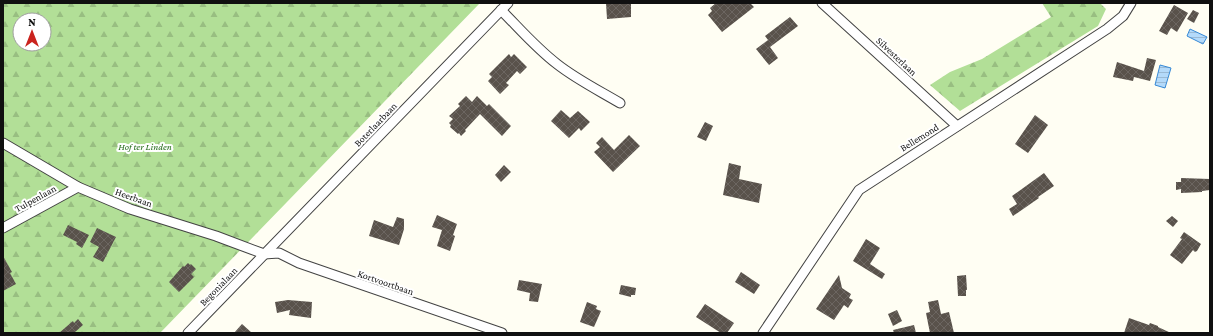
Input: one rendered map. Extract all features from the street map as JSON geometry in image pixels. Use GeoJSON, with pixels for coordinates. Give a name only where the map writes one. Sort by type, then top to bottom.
{"type":"FeatureCollection","features":[{"type":"Feature","properties":{"kind":"street","name":"Boterlaarbaan"},"geometry":{"type":"LineString","coordinates":[[264,254],[508,3]]}},
{"type":"Feature","properties":{"kind":"street","name":"Silvesterlaan"},"geometry":{"type":"LineString","coordinates":[[822,3],[957,126]]}},
{"type":"Feature","properties":{"kind":"street","name":"Bellemond"},"geometry":{"type":"LineString","coordinates":[[763,333],[859,190],[1107,29],[1123,16],[1131,3]]}},
{"type":"Feature","properties":{"kind":"street"},"geometry":{"type":"LineString","coordinates":[[501,10],[538,48],[557,64],[588,85],[620,103]]}},
{"type":"Feature","properties":{"kind":"street","name":"Heerbaan"},"geometry":{"type":"LineString","coordinates":[[3,143],[78,187],[130,209],[216,236],[264,254]]}},
{"type":"Feature","properties":{"kind":"street","name":"Tulpenlaan"},"geometry":{"type":"LineString","coordinates":[[3,228],[78,187]]}},
{"type":"Feature","properties":{"kind":"street","name":"Kortvoortbaan"},"geometry":{"type":"LineString","coordinates":[[264,254],[279,253],[299,263],[502,333]]}},
{"type":"Feature","properties":{"kind":"street","name":"Begonialaan"},"geometry":{"type":"LineString","coordinates":[[188,333],[264,254]]}},
{"type":"Feature","properties":{"kind":"green space","name":"Hof ter Linden"},"geometry":{"type":"Polygon","coordinates":[[[3,3],[480,3],[160,333],[3,333],[3,3]]]}},
{"type":"Feature","properties":{"kind":"green space"},"geometry":{"type":"Polygon","coordinates":[[[1042,3],[1100,3],[1106,9],[1098,26],[960,111],[930,85],[950,72],[982,59],[1051,17],[1042,3]]]}},
{"type":"Feature","properties":{"kind":"water"},"geometry":{"type":"Polygon","coordinates":[[[1190,29],[1207,37],[1203,44],[1187,36],[1190,29]]]}},
{"type":"Feature","properties":{"kind":"water"},"geometry":{"type":"Polygon","coordinates":[[[1160,65],[1171,68],[1165,88],[1155,85],[1160,65]]]}},
{"type":"Feature","properties":{"kind":"building"},"geometry":{"type":"Polygon","coordinates":[[[606,3],[631,3],[631,17],[607,19],[606,3]]]}},
{"type":"Feature","properties":{"kind":"building"},"geometry":{"type":"Polygon","coordinates":[[[716,3],[750,3],[754,7],[722,32],[708,15],[712,11],[710,8],[716,3]]]}},
{"type":"Feature","properties":{"kind":"building"},"geometry":{"type":"Polygon","coordinates":[[[1174,5],[1188,13],[1177,32],[1171,28],[1167,35],[1159,31],[1174,5]]]}},
{"type":"Feature","properties":{"kind":"building"},"geometry":{"type":"Polygon","coordinates":[[[1193,10],[1199,13],[1194,23],[1187,19],[1193,10]]]}},
{"type":"Feature","properties":{"kind":"building"},"geometry":{"type":"Polygon","coordinates":[[[790,17],[798,26],[770,47],[778,58],[769,65],[756,49],[768,40],[765,36],[790,17]]]}},
{"type":"Feature","properties":{"kind":"building"},"geometry":{"type":"Polygon","coordinates":[[[509,54],[511,57],[514,54],[527,67],[520,74],[517,71],[506,83],[509,85],[500,94],[488,81],[492,77],[489,74],[509,54]]]}},
{"type":"Feature","properties":{"kind":"building"},"geometry":{"type":"Polygon","coordinates":[[[1147,58],[1156,60],[1150,81],[1134,77],[1133,81],[1113,77],[1117,62],[1144,71],[1147,58]]]}},
{"type":"Feature","properties":{"kind":"building"},"geometry":{"type":"Polygon","coordinates":[[[466,96],[472,102],[477,96],[487,106],[489,104],[511,126],[502,136],[480,114],[461,136],[459,133],[458,134],[450,127],[451,125],[449,123],[453,119],[449,116],[460,106],[458,104],[466,96]]]}},
{"type":"Feature","properties":{"kind":"building"},"geometry":{"type":"Polygon","coordinates":[[[561,110],[570,118],[578,111],[590,122],[581,131],[579,128],[569,138],[551,121],[561,110]]]}},
{"type":"Feature","properties":{"kind":"building"},"geometry":{"type":"Polygon","coordinates":[[[1035,115],[1048,125],[1028,153],[1015,144],[1035,115]]]}},
{"type":"Feature","properties":{"kind":"building"},"geometry":{"type":"Polygon","coordinates":[[[705,122],[713,126],[706,141],[697,137],[705,122]]]}},
{"type":"Feature","properties":{"kind":"building"},"geometry":{"type":"Polygon","coordinates":[[[629,135],[640,146],[613,172],[594,152],[600,147],[596,143],[602,137],[614,150],[629,135]]]}},
{"type":"Feature","properties":{"kind":"building"},"geometry":{"type":"Polygon","coordinates":[[[729,163],[741,166],[739,179],[762,184],[759,203],[723,195],[729,163]]]}},
{"type":"Feature","properties":{"kind":"building"},"geometry":{"type":"Polygon","coordinates":[[[504,165],[511,172],[501,182],[495,175],[504,165]]]}},
{"type":"Feature","properties":{"kind":"building"},"geometry":{"type":"Polygon","coordinates":[[[1044,173],[1054,186],[1013,216],[1009,209],[1017,204],[1012,196],[1044,173]]]}},
{"type":"Feature","properties":{"kind":"building"},"geometry":{"type":"Polygon","coordinates":[[[1181,178],[1210,179],[1210,190],[1181,193],[1181,189],[1176,190],[1176,182],[1181,182],[1181,178]]]}},
{"type":"Feature","properties":{"kind":"building"},"geometry":{"type":"Polygon","coordinates":[[[437,215],[457,224],[450,251],[437,246],[442,230],[432,227],[437,215]]]}},
{"type":"Feature","properties":{"kind":"building"},"geometry":{"type":"Polygon","coordinates":[[[1172,216],[1178,221],[1173,227],[1166,221],[1172,216]]]}},
{"type":"Feature","properties":{"kind":"building"},"geometry":{"type":"Polygon","coordinates":[[[397,217],[404,219],[404,229],[399,245],[369,236],[374,220],[393,227],[397,217]]]}},
{"type":"Feature","properties":{"kind":"building"},"geometry":{"type":"Polygon","coordinates":[[[68,225],[89,235],[82,248],[76,244],[77,242],[63,235],[68,225]]]}},
{"type":"Feature","properties":{"kind":"building"},"geometry":{"type":"Polygon","coordinates":[[[97,228],[116,237],[103,262],[93,257],[99,247],[90,242],[97,228]]]}},
{"type":"Feature","properties":{"kind":"building"},"geometry":{"type":"Polygon","coordinates":[[[1184,232],[1201,244],[1197,251],[1195,252],[1193,250],[1182,264],[1170,255],[1182,239],[1180,238],[1184,232]]]}},
{"type":"Feature","properties":{"kind":"building"},"geometry":{"type":"Polygon","coordinates":[[[866,239],[880,248],[870,264],[885,274],[882,279],[853,261],[866,239]]]}},
{"type":"Feature","properties":{"kind":"building"},"geometry":{"type":"Polygon","coordinates":[[[3,256],[12,272],[10,273],[16,284],[3,291],[3,256]]]}},
{"type":"Feature","properties":{"kind":"building"},"geometry":{"type":"Polygon","coordinates":[[[188,263],[196,269],[191,274],[194,277],[179,292],[169,282],[183,266],[184,267],[188,263]]]}},
{"type":"Feature","properties":{"kind":"building"},"geometry":{"type":"Polygon","coordinates":[[[741,272],[760,285],[754,294],[735,282],[741,272]]]}},
{"type":"Feature","properties":{"kind":"building"},"geometry":{"type":"Polygon","coordinates":[[[839,275],[842,288],[851,294],[849,298],[853,300],[848,308],[844,305],[834,320],[816,309],[839,275]]]}},
{"type":"Feature","properties":{"kind":"building"},"geometry":{"type":"Polygon","coordinates":[[[966,275],[966,296],[958,296],[957,276],[966,275]]]}},
{"type":"Feature","properties":{"kind":"building"},"geometry":{"type":"Polygon","coordinates":[[[519,280],[542,284],[538,302],[529,301],[530,293],[517,290],[519,280]]]}},
{"type":"Feature","properties":{"kind":"building"},"geometry":{"type":"Polygon","coordinates":[[[621,285],[636,288],[635,295],[631,295],[631,297],[619,294],[621,285]]]}},
{"type":"Feature","properties":{"kind":"building"},"geometry":{"type":"Polygon","coordinates":[[[288,300],[312,302],[311,318],[289,315],[290,310],[277,313],[275,302],[288,300]]]}},
{"type":"Feature","properties":{"kind":"building"},"geometry":{"type":"Polygon","coordinates":[[[938,300],[941,314],[949,312],[954,333],[930,333],[926,313],[930,312],[928,302],[938,300]]]}},
{"type":"Feature","properties":{"kind":"building"},"geometry":{"type":"Polygon","coordinates":[[[587,302],[597,306],[596,309],[601,311],[594,327],[580,322],[587,302]]]}},
{"type":"Feature","properties":{"kind":"building"},"geometry":{"type":"Polygon","coordinates":[[[705,304],[734,323],[727,333],[721,333],[696,317],[705,304]]]}},
{"type":"Feature","properties":{"kind":"building"},"geometry":{"type":"Polygon","coordinates":[[[897,310],[902,321],[893,326],[888,314],[897,310]]]}},
{"type":"Feature","properties":{"kind":"building"},"geometry":{"type":"Polygon","coordinates":[[[1129,318],[1149,325],[1150,323],[1171,333],[1124,333],[1129,318]]]}},
{"type":"Feature","properties":{"kind":"building"},"geometry":{"type":"Polygon","coordinates":[[[78,319],[83,325],[74,333],[59,333],[73,321],[74,323],[78,319]]]}},
{"type":"Feature","properties":{"kind":"building"},"geometry":{"type":"Polygon","coordinates":[[[242,324],[252,333],[234,333],[242,324]]]}},
{"type":"Feature","properties":{"kind":"building"},"geometry":{"type":"Polygon","coordinates":[[[914,325],[916,333],[894,333],[893,330],[914,325]]]}}]}
